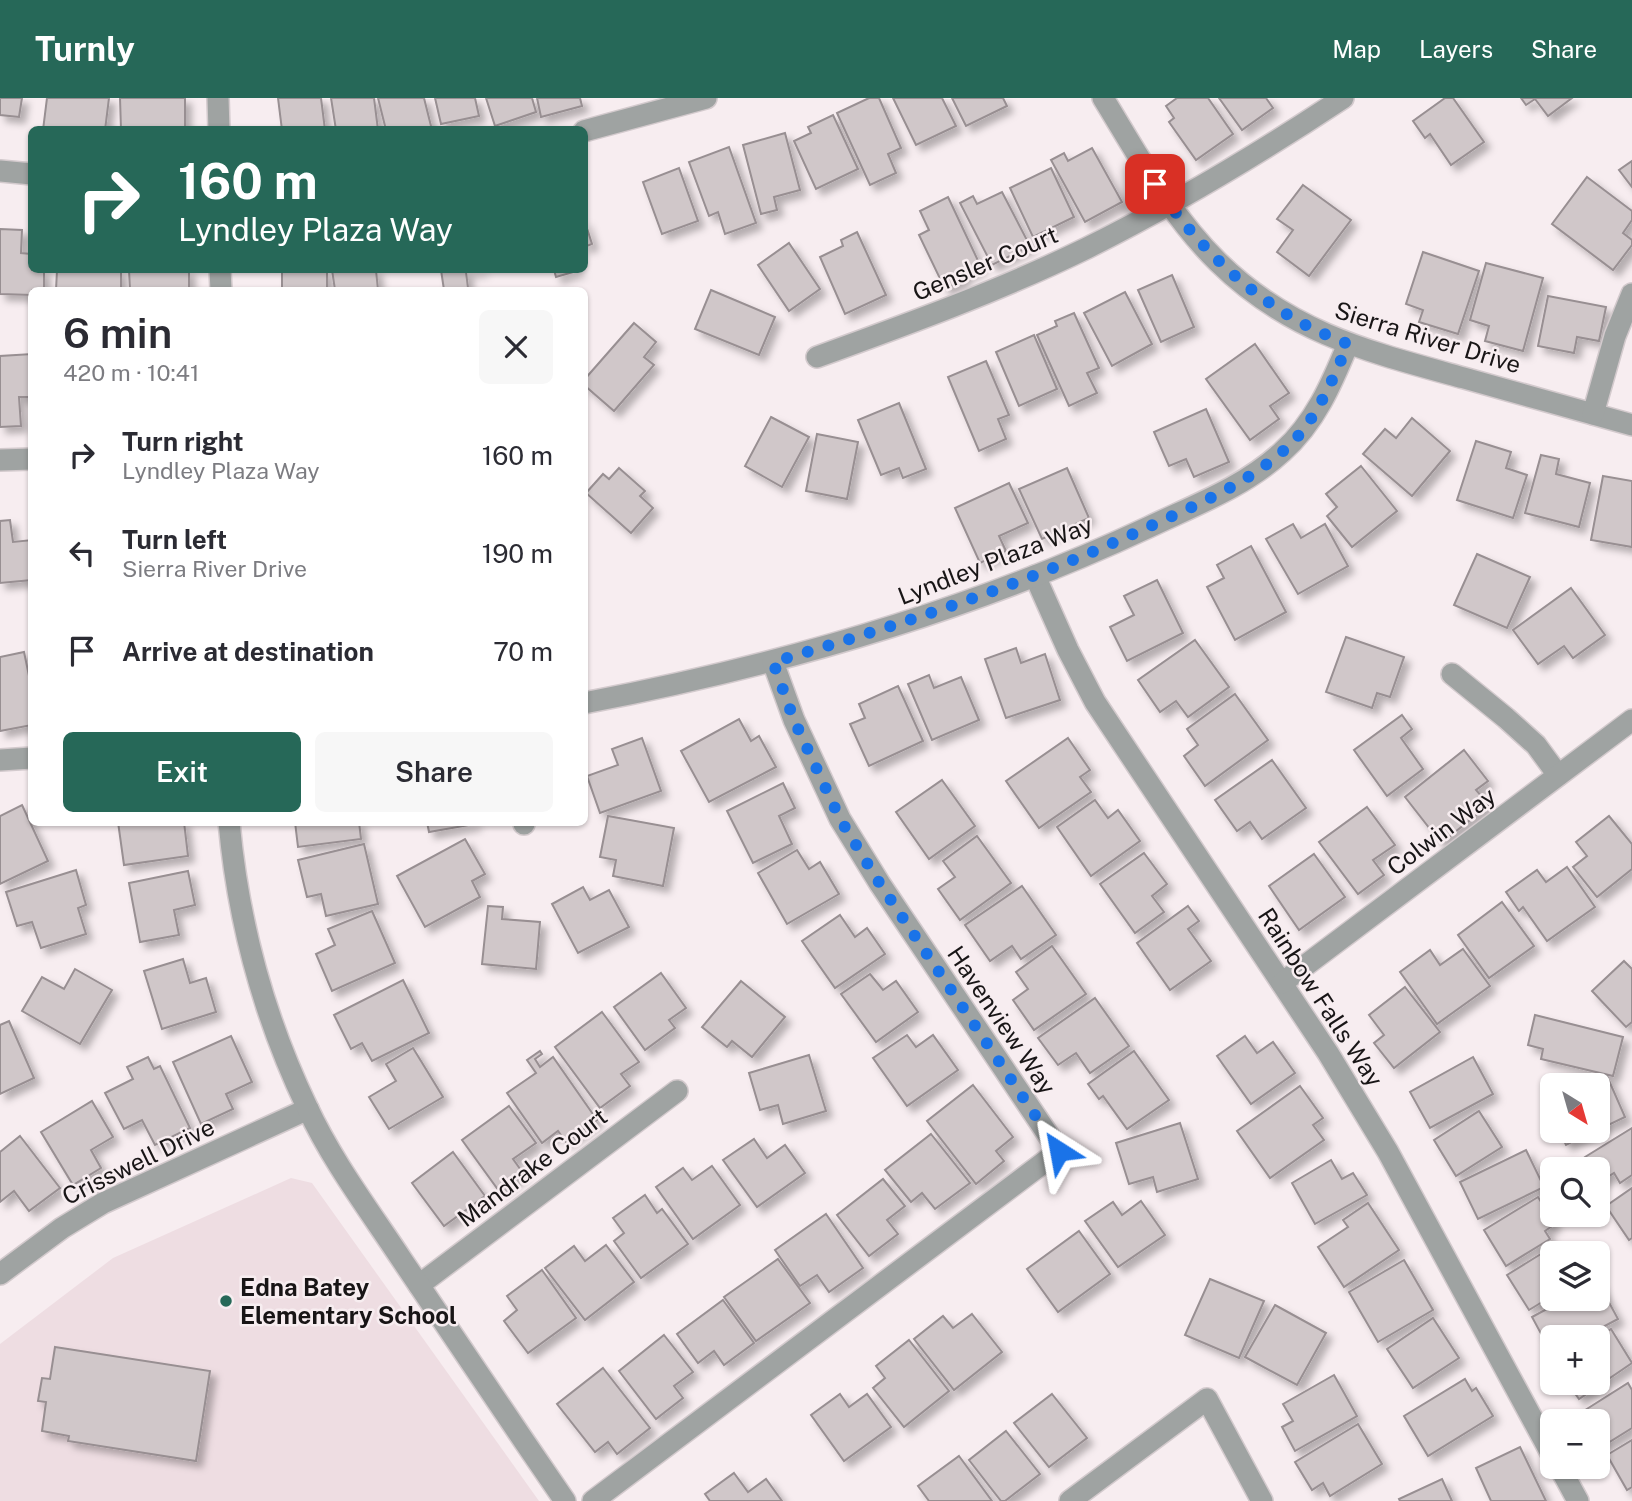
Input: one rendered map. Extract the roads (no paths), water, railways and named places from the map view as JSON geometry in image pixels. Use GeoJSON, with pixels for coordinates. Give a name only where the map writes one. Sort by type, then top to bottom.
{"type":"FeatureCollection","features":[{"type":"Feature","properties":{"kind":"street"},"geometry":{"type":"LineString","coordinates":[[218,98],[219,126]]}},
{"type":"Feature","properties":{"kind":"street"},"geometry":{"type":"LineString","coordinates":[[588,130],[706,98]]}},
{"type":"Feature","properties":{"kind":"street","name":"Sierra River Drive"},"geometry":{"type":"LineString","coordinates":[[1103,98],[1169,205],[1218,263],[1260,297],[1300,323],[1348,344],[1632,425]]}},
{"type":"Feature","properties":{"kind":"street","name":"Gensler Court"},"geometry":{"type":"LineString","coordinates":[[817,357],[987,293],[1086,248],[1169,205],[1276,142],[1343,98]]}},
{"type":"Feature","properties":{"kind":"street"},"geometry":{"type":"LineString","coordinates":[[0,171],[28,174]]}},
{"type":"Feature","properties":{"kind":"street"},"geometry":{"type":"LineString","coordinates":[[1593,414],[1615,336],[1632,294]]}},
{"type":"Feature","properties":{"kind":"street","name":"Lyndley Plaza Way"},"geometry":{"type":"LineString","coordinates":[[588,702],[674,686],[773,662],[918,618],[1035,576],[1136,533],[1233,487],[1284,451],[1309,422],[1329,389],[1348,344]]}},
{"type":"Feature","properties":{"kind":"street"},"geometry":{"type":"LineString","coordinates":[[0,460],[28,459]]}},
{"type":"Feature","properties":{"kind":"street","name":"Rainbow Falls Way"},"geometry":{"type":"LineString","coordinates":[[1035,576],[1095,702],[1328,1053],[1388,1152],[1540,1433]]}},
{"type":"Feature","properties":{"kind":"street","name":"Havenview Way"},"geometry":{"type":"LineString","coordinates":[[593,1501],[1059,1151],[880,884],[840,819],[794,720],[773,662]]}},
{"type":"Feature","properties":{"kind":"street"},"geometry":{"type":"LineString","coordinates":[[1452,674],[1536,746],[1558,775]]}},
{"type":"Feature","properties":{"kind":"street","name":"Colwin Way"},"geometry":{"type":"LineString","coordinates":[[1282,983],[1632,720]]}},
{"type":"Feature","properties":{"kind":"street"},"geometry":{"type":"LineString","coordinates":[[0,760],[28,758]]}},
{"type":"Feature","properties":{"kind":"street"},"geometry":{"type":"LineString","coordinates":[[229,826],[242,920],[259,985],[281,1049],[308,1109],[342,1170],[565,1501]]}},
{"type":"Feature","properties":{"kind":"street","name":"Mandrake Court"},"geometry":{"type":"LineString","coordinates":[[419,1285],[677,1091]]}},
{"type":"Feature","properties":{"kind":"street","name":"Crisswell Drive"},"geometry":{"type":"LineString","coordinates":[[0,1274],[62,1227],[103,1203],[308,1109]]}},
{"type":"Feature","properties":{"kind":"street"},"geometry":{"type":"LineString","coordinates":[[1070,1501],[1207,1399],[1262,1501]]}},
{"type":"Feature","properties":{"kind":"street"},"geometry":{"type":"LineString","coordinates":[[1566,1479],[1578,1501]]}},
{"type":"Feature","properties":{"kind":"place","name":"Edna Batey Elementary School"},"geometry":{"type":"Point","coordinates":[226,1301]}}]}
